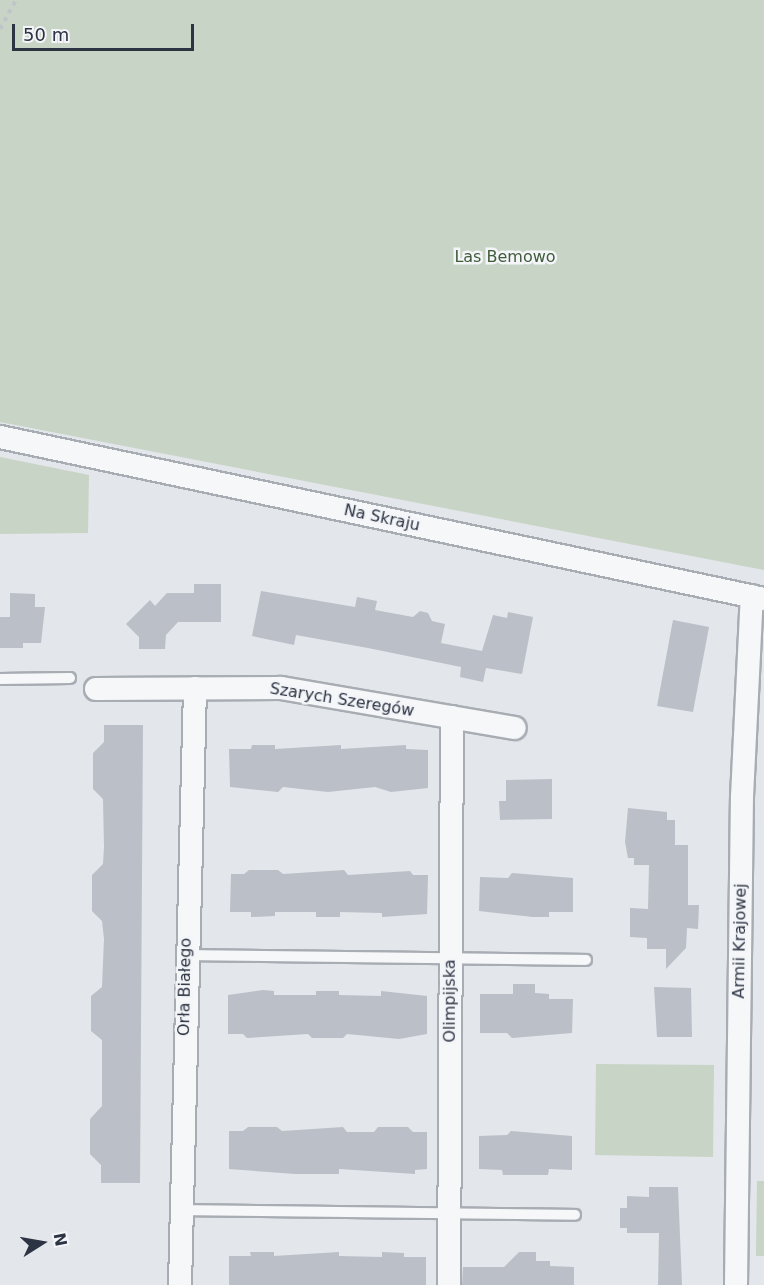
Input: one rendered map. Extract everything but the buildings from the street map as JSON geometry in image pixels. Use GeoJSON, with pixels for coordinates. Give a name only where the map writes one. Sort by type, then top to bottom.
{"type":"FeatureCollection","features":[{"type":"Feature","properties":{"kind":"street","name":"Na Skraju"},"geometry":{"type":"LineString","coordinates":[[0,437],[758,597]]}},
{"type":"Feature","properties":{"kind":"street","name":"Armii Krajowej"},"geometry":{"type":"LineString","coordinates":[[736,1285],[742,797],[758,597]]}},
{"type":"Feature","properties":{"kind":"street","name":"Orła Białego"},"geometry":{"type":"LineString","coordinates":[[180,1285],[185,955],[195,688]]}},
{"type":"Feature","properties":{"kind":"street","name":"Szarych Szeregów"},"geometry":{"type":"LineString","coordinates":[[96,689],[281,688],[515,728]]}},
{"type":"Feature","properties":{"kind":"street","name":"Olimpijska"},"geometry":{"type":"LineString","coordinates":[[449,1285],[453,717]]}},
{"type":"Feature","properties":{"kind":"lane"},"geometry":{"type":"LineString","coordinates":[[0,679],[70,678]]}},
{"type":"Feature","properties":{"kind":"lane"},"geometry":{"type":"LineString","coordinates":[[185,955],[586,960]]}},
{"type":"Feature","properties":{"kind":"lane"},"geometry":{"type":"LineString","coordinates":[[181,1210],[575,1215]]}},
{"type":"Feature","properties":{"kind":"path"},"geometry":{"type":"LineString","coordinates":[[0,29],[16,0]]}},
{"type":"Feature","properties":{"kind":"green space","name":"Las Bemowo"},"geometry":{"type":"Polygon","coordinates":[[[0,0],[764,0],[764,570],[0,422],[0,0]]]}},
{"type":"Feature","properties":{"kind":"green space"},"geometry":{"type":"Polygon","coordinates":[[[0,457],[89,475],[88,533],[0,534],[0,457]]]}},
{"type":"Feature","properties":{"kind":"green space"},"geometry":{"type":"Polygon","coordinates":[[[596,1064],[714,1065],[713,1157],[595,1155],[596,1064]]]}},
{"type":"Feature","properties":{"kind":"green space"},"geometry":{"type":"Polygon","coordinates":[[[757,1181],[764,1181],[764,1256],[756,1256],[757,1181]]]}}]}
